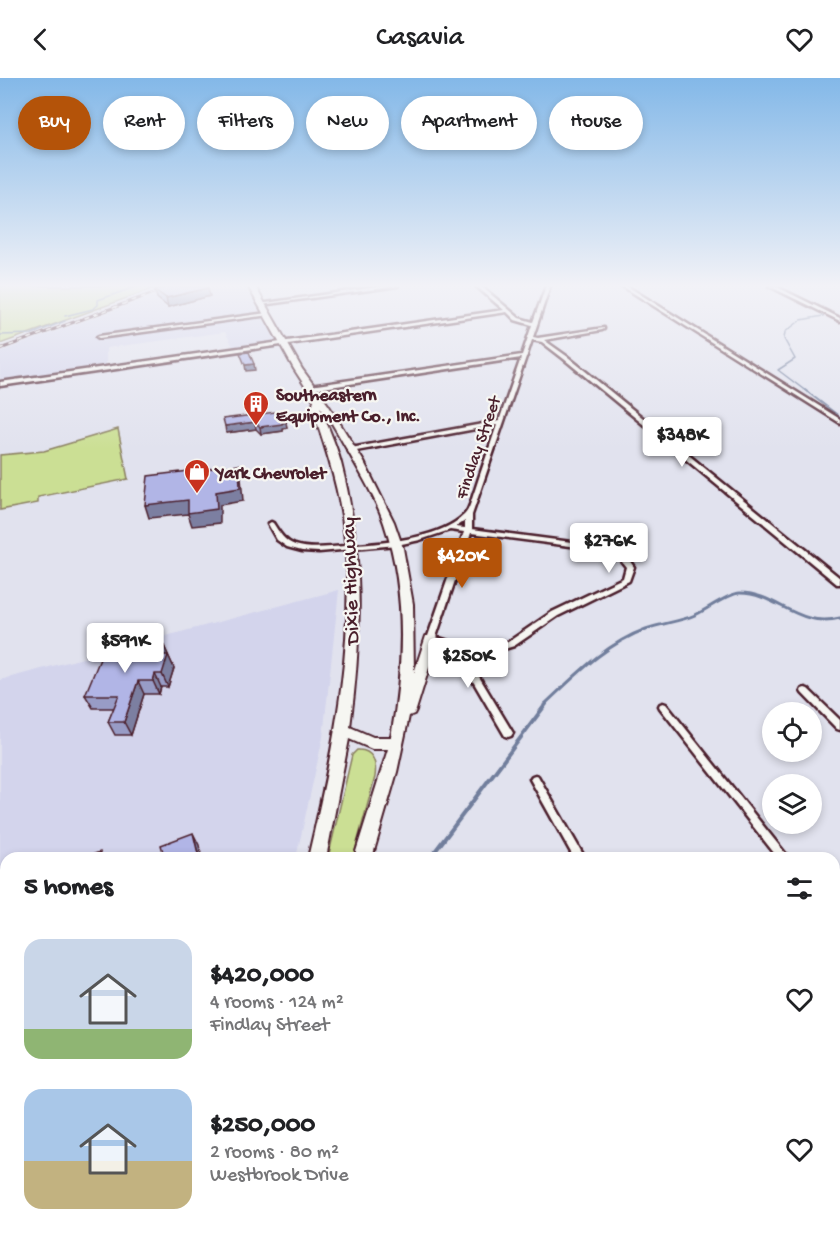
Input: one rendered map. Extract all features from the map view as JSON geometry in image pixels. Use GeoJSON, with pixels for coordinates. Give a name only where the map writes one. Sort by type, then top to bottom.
{"type":"FeatureCollection","features":[{"type":"Feature","properties":{"kind":"main road","name":"Dixie Highway"},"geometry":{"type":"LineString","coordinates":[[283,342],[318,401],[325,406],[381,504],[394,541],[402,575],[407,626],[404,695],[397,743],[365,852]]}},
{"type":"Feature","properties":{"kind":"main road","name":"Dixie Highway"},"geometry":{"type":"LineString","coordinates":[[318,401],[316,407],[341,480],[351,547],[353,620],[351,666],[342,730],[318,852]]}},
{"type":"Feature","properties":{"kind":"main road"},"geometry":{"type":"LineString","coordinates":[[342,730],[372,743],[397,743],[431,639]]}},
{"type":"Feature","properties":{"kind":"street"},"geometry":{"type":"LineString","coordinates":[[0,384],[297,340]]}},
{"type":"Feature","properties":{"kind":"street","name":"Findlay Street"},"geometry":{"type":"LineString","coordinates":[[431,639],[468,531],[469,515],[530,340]]}},
{"type":"Feature","properties":{"kind":"street"},"geometry":{"type":"LineString","coordinates":[[541,340],[840,582]]}},
{"type":"Feature","properties":{"kind":"street"},"geometry":{"type":"LineString","coordinates":[[710,340],[840,421]]}},
{"type":"Feature","properties":{"kind":"street"},"geometry":{"type":"LineString","coordinates":[[310,388],[525,356]]}},
{"type":"Feature","properties":{"kind":"street"},"geometry":{"type":"LineString","coordinates":[[351,450],[502,422]]}},
{"type":"Feature","properties":{"kind":"street","name":"Findlay Street"},"geometry":{"type":"LineString","coordinates":[[271,524],[283,543],[293,547],[319,550],[425,537],[450,528],[469,515]]}},
{"type":"Feature","properties":{"kind":"street"},"geometry":{"type":"LineString","coordinates":[[450,528],[610,550],[625,559],[630,571],[626,579],[555,614],[519,640],[465,657]]}},
{"type":"Feature","properties":{"kind":"street"},"geometry":{"type":"LineString","coordinates":[[431,639],[454,646],[465,657],[508,733]]}},
{"type":"Feature","properties":{"kind":"street"},"geometry":{"type":"LineString","coordinates":[[805,692],[840,726]]}},
{"type":"Feature","properties":{"kind":"street"},"geometry":{"type":"LineString","coordinates":[[663,706],[779,852]]}},
{"type":"Feature","properties":{"kind":"street"},"geometry":{"type":"LineString","coordinates":[[535,779],[577,852]]}},
{"type":"Feature","properties":{"kind":"shaded area"},"geometry":{"type":"Polygon","coordinates":[[[33,340],[165,340],[106,348],[106,366],[0,381],[0,352],[33,340]]]}},
{"type":"Feature","properties":{"kind":"shaded area"},"geometry":{"type":"Polygon","coordinates":[[[230,340],[276,341],[234,348],[230,340]]]}},
{"type":"Feature","properties":{"kind":"shaded area"},"geometry":{"type":"Polygon","coordinates":[[[339,590],[323,737],[297,852],[0,852],[0,680],[339,590]]]}},
{"type":"Feature","properties":{"kind":"green space"},"geometry":{"type":"Polygon","coordinates":[[[118,429],[128,479],[38,497],[38,503],[0,510],[0,455],[44,451],[118,429]]]}},
{"type":"Feature","properties":{"kind":"green space"},"geometry":{"type":"Polygon","coordinates":[[[357,750],[370,754],[375,767],[375,777],[355,852],[329,852],[352,755],[357,750]]]}},
{"type":"Feature","properties":{"kind":"building"},"geometry":{"type":"Polygon","coordinates":[[[249,352],[254,364],[245,365],[240,353],[249,352]]]}},
{"type":"Feature","properties":{"kind":"building"},"geometry":{"type":"Polygon","coordinates":[[[283,411],[286,422],[260,427],[255,422],[225,426],[223,419],[283,411]]]}},
{"type":"Feature","properties":{"kind":"building"},"geometry":{"type":"Polygon","coordinates":[[[239,465],[240,488],[216,492],[217,509],[188,513],[188,500],[145,505],[148,476],[239,465]]]}},
{"type":"Feature","properties":{"kind":"building"},"geometry":{"type":"Polygon","coordinates":[[[164,646],[161,655],[168,655],[162,674],[155,674],[153,681],[138,681],[124,722],[108,722],[119,695],[85,695],[105,647],[164,646]]]}},
{"type":"Feature","properties":{"kind":"building"},"geometry":{"type":"Polygon","coordinates":[[[193,833],[198,852],[163,852],[161,845],[193,833]]]}},
{"type":"Feature","properties":{"kind":"waterway"},"geometry":{"type":"LineString","coordinates":[[785,340],[795,359],[778,370],[807,392]]}},
{"type":"Feature","properties":{"kind":"waterway"},"geometry":{"type":"LineString","coordinates":[[805,390],[840,417]]}},
{"type":"Feature","properties":{"kind":"waterway"},"geometry":{"type":"LineString","coordinates":[[544,705],[579,672],[617,643],[646,629],[695,615],[735,594],[765,598],[812,619],[840,618]]}},
{"type":"Feature","properties":{"kind":"waterway"},"geometry":{"type":"LineString","coordinates":[[435,852],[546,704]]}},
{"type":"Feature","properties":{"kind":"railway"},"geometry":{"type":"LineString","coordinates":[[0,349],[25,340]]}},
{"type":"Feature","properties":{"kind":"place","name":"Southeastern Equipment Co., Inc."},"geometry":{"type":"Point","coordinates":[256,427]}},
{"type":"Feature","properties":{"kind":"place","name":"Yark Chevrolet"},"geometry":{"type":"Point","coordinates":[197,495]}}]}
